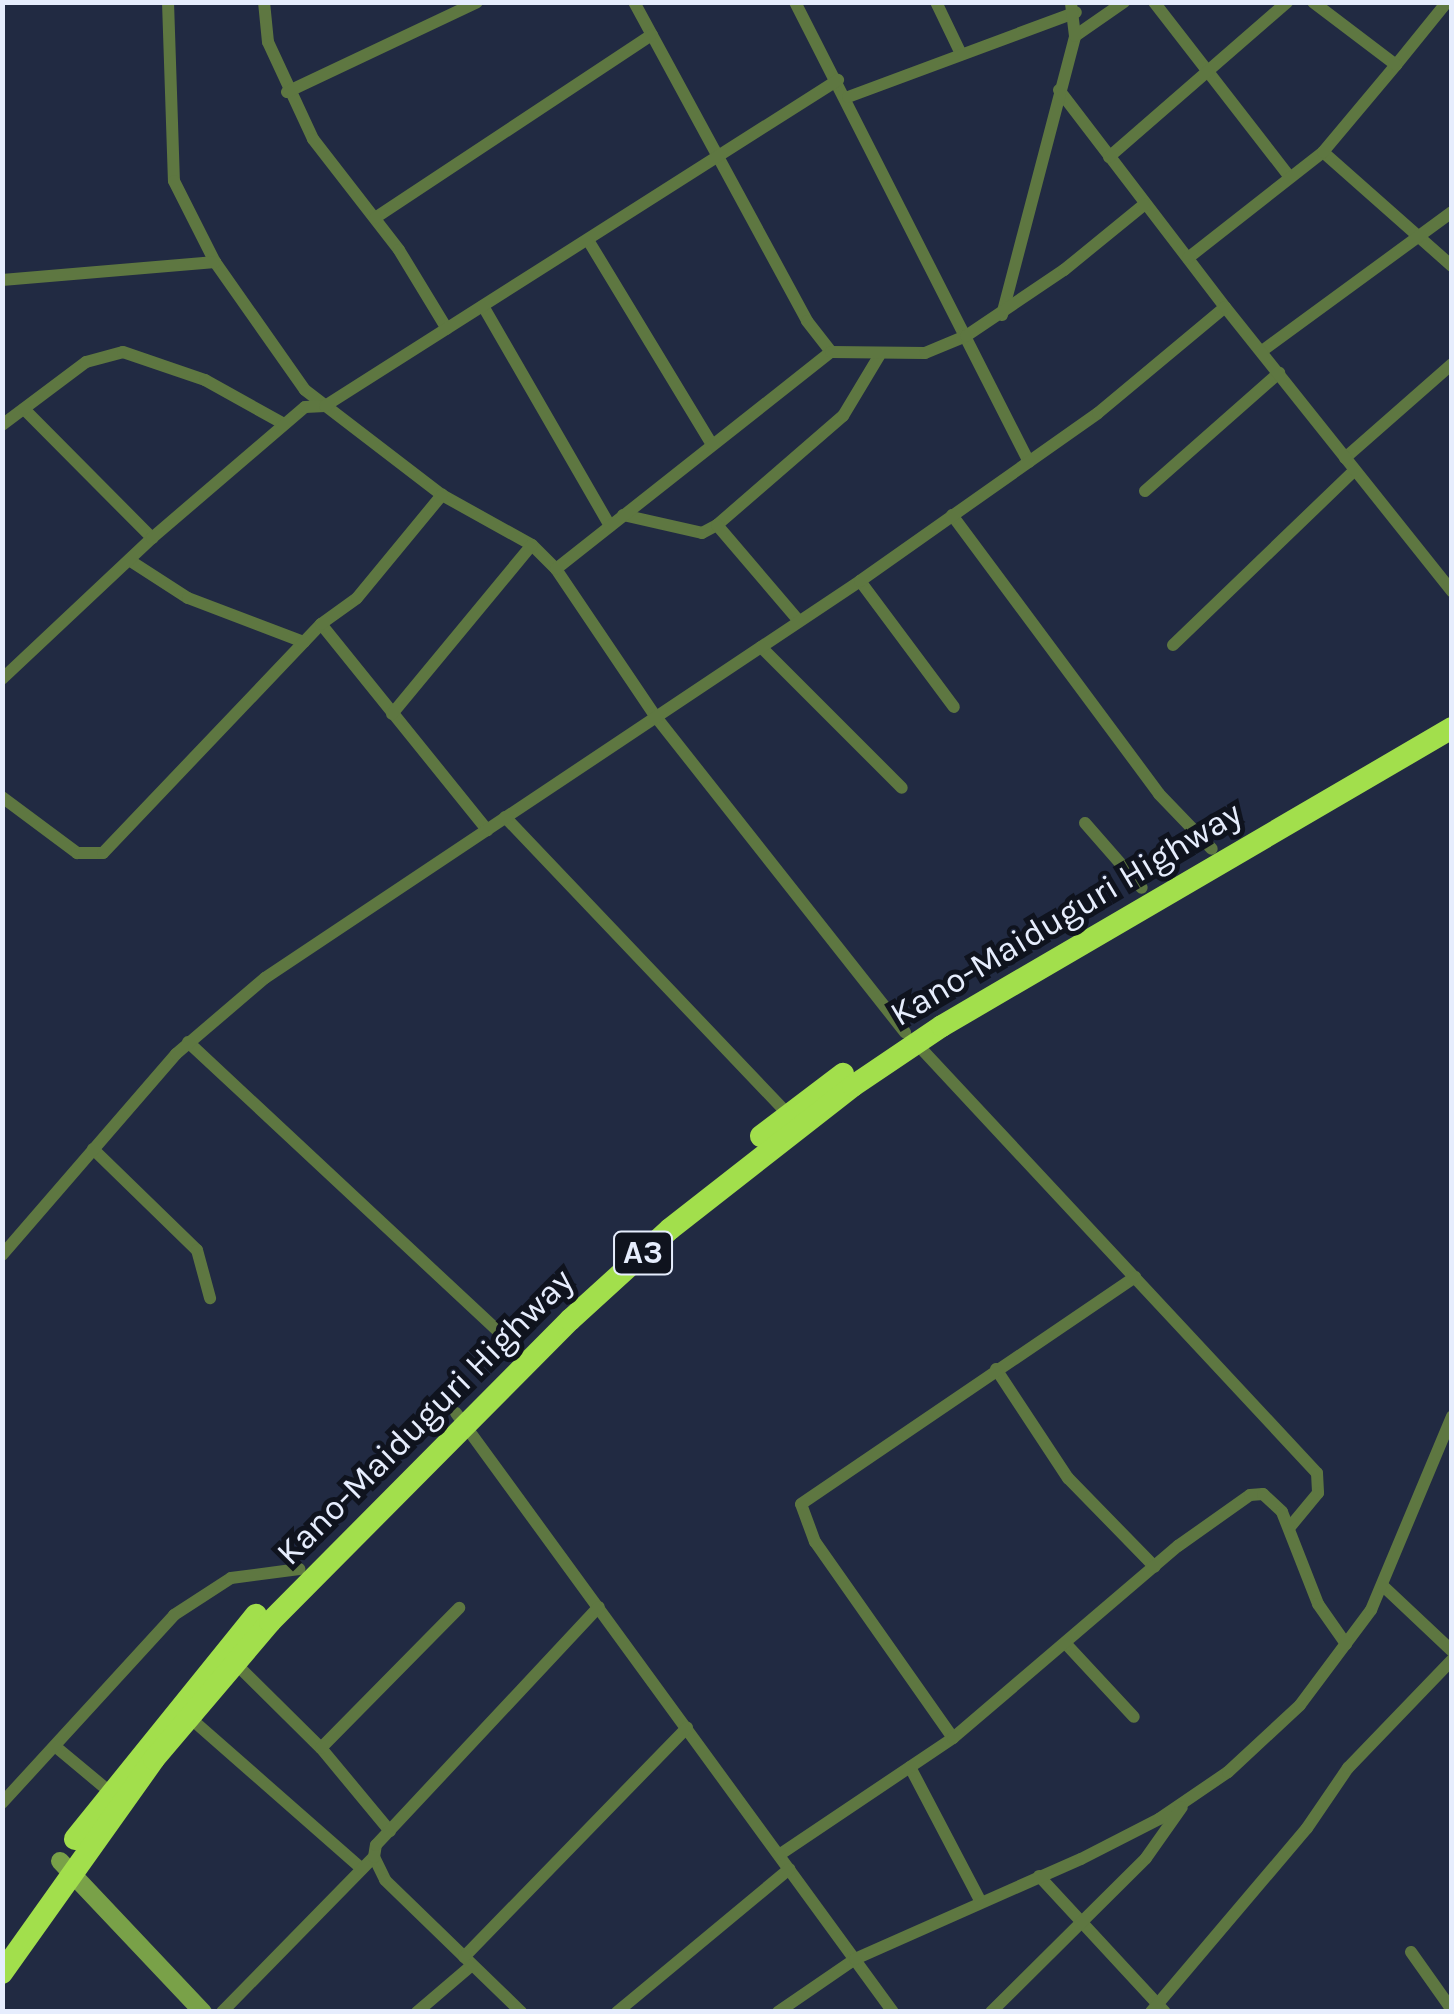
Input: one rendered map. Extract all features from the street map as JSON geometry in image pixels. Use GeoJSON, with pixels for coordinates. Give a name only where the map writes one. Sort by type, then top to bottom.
{"type":"FeatureCollection","features":[{"type":"Feature","properties":{"kind":"highway","name":"Kano-Maiduguri Highway"},"geometry":{"type":"LineString","coordinates":[[2,1946],[189,1717],[310,1579],[462,1418],[518,1350],[660,1218],[789,1115],[1142,888],[1452,711]]}},
{"type":"Feature","properties":{"kind":"highway","name":"Kano-Maiduguri Highway"},"geometry":{"type":"LineString","coordinates":[[2,1973],[110,1792],[298,1569],[670,1229],[911,1037],[1452,728]]}},
{"type":"Feature","properties":{"kind":"street"},"geometry":{"type":"LineString","coordinates":[[168,2],[171,165],[216,262],[305,390],[442,495],[532,545],[556,569],[656,716],[911,1037],[1317,1472],[1318,1493],[1289,1528]]}},
{"type":"Feature","properties":{"kind":"street"},"geometry":{"type":"LineString","coordinates":[[264,2],[268,42],[312,139],[375,218],[448,328]]}},
{"type":"Feature","properties":{"kind":"street"},"geometry":{"type":"LineString","coordinates":[[288,92],[477,2]]}},
{"type":"Feature","properties":{"kind":"street"},"geometry":{"type":"LineString","coordinates":[[634,2],[721,156],[806,321],[831,352]]}},
{"type":"Feature","properties":{"kind":"street"},"geometry":{"type":"LineString","coordinates":[[794,2],[848,97],[1029,462]]}},
{"type":"Feature","properties":{"kind":"street"},"geometry":{"type":"LineString","coordinates":[[936,2],[961,54]]}},
{"type":"Feature","properties":{"kind":"street"},"geometry":{"type":"LineString","coordinates":[[1076,36],[1124,2]]}},
{"type":"Feature","properties":{"kind":"street"},"geometry":{"type":"LineString","coordinates":[[1154,2],[1289,176]]}},
{"type":"Feature","properties":{"kind":"street"},"geometry":{"type":"LineString","coordinates":[[1109,157],[1208,76],[1287,2]]}},
{"type":"Feature","properties":{"kind":"street"},"geometry":{"type":"LineString","coordinates":[[1313,2],[1396,65]]}},
{"type":"Feature","properties":{"kind":"street"},"geometry":{"type":"LineString","coordinates":[[1188,258],[1323,152],[1446,2]]}},
{"type":"Feature","properties":{"kind":"street"},"geometry":{"type":"LineString","coordinates":[[848,97],[1074,7],[1076,36],[1002,316]]}},
{"type":"Feature","properties":{"kind":"street"},"geometry":{"type":"LineString","coordinates":[[375,218],[652,34]]}},
{"type":"Feature","properties":{"kind":"street"},"geometry":{"type":"LineString","coordinates":[[2,679],[152,538],[305,408],[326,406],[838,80]]}},
{"type":"Feature","properties":{"kind":"street"},"geometry":{"type":"LineString","coordinates":[[1059,90],[1225,307],[1452,591]]}},
{"type":"Feature","properties":{"kind":"street"},"geometry":{"type":"LineString","coordinates":[[1323,152],[1452,266]]}},
{"type":"Feature","properties":{"kind":"street"},"geometry":{"type":"LineString","coordinates":[[556,569],[831,352],[879,356],[924,353],[966,336],[1002,316],[1145,204]]}},
{"type":"Feature","properties":{"kind":"street"},"geometry":{"type":"LineString","coordinates":[[1262,351],[1452,212]]}},
{"type":"Feature","properties":{"kind":"street"},"geometry":{"type":"LineString","coordinates":[[588,240],[711,443]]}},
{"type":"Feature","properties":{"kind":"street"},"geometry":{"type":"LineString","coordinates":[[2,280],[216,262]]}},
{"type":"Feature","properties":{"kind":"street"},"geometry":{"type":"LineString","coordinates":[[483,306],[610,526]]}},
{"type":"Feature","properties":{"kind":"street"},"geometry":{"type":"LineString","coordinates":[[2,1255],[188,1042],[265,978],[860,580],[1029,462],[1225,307]]}},
{"type":"Feature","properties":{"kind":"street"},"geometry":{"type":"LineString","coordinates":[[2,425],[86,362],[123,352],[204,380],[284,424]]}},
{"type":"Feature","properties":{"kind":"street"},"geometry":{"type":"LineString","coordinates":[[622,516],[702,533],[718,525],[844,416],[879,356]]}},
{"type":"Feature","properties":{"kind":"street"},"geometry":{"type":"LineString","coordinates":[[1172,645],[1452,364]]}},
{"type":"Feature","properties":{"kind":"street"},"geometry":{"type":"LineString","coordinates":[[1146,490],[1279,373]]}},
{"type":"Feature","properties":{"kind":"street"},"geometry":{"type":"LineString","coordinates":[[24,409],[152,538]]}},
{"type":"Feature","properties":{"kind":"street"},"geometry":{"type":"LineString","coordinates":[[2,796],[77,853],[103,852],[321,624],[357,598],[442,495]]}},
{"type":"Feature","properties":{"kind":"street"},"geometry":{"type":"LineString","coordinates":[[952,515],[1159,794],[1212,848]]}},
{"type":"Feature","properties":{"kind":"street"},"geometry":{"type":"LineString","coordinates":[[718,525],[799,621]]}},
{"type":"Feature","properties":{"kind":"street"},"geometry":{"type":"LineString","coordinates":[[392,714],[532,545]]}},
{"type":"Feature","properties":{"kind":"street"},"geometry":{"type":"LineString","coordinates":[[129,560],[188,598],[304,642]]}},
{"type":"Feature","properties":{"kind":"street"},"geometry":{"type":"LineString","coordinates":[[860,580],[954,706]]}},
{"type":"Feature","properties":{"kind":"street"},"geometry":{"type":"LineString","coordinates":[[321,624],[487,830]]}},
{"type":"Feature","properties":{"kind":"street"},"geometry":{"type":"LineString","coordinates":[[760,646],[902,788]]}},
{"type":"Feature","properties":{"kind":"street"},"geometry":{"type":"LineString","coordinates":[[505,818],[789,1115]]}},
{"type":"Feature","properties":{"kind":"street"},"geometry":{"type":"LineString","coordinates":[[1085,822],[1142,888]]}},
{"type":"Feature","properties":{"kind":"street"},"geometry":{"type":"LineString","coordinates":[[188,1042],[518,1350]]}},
{"type":"Feature","properties":{"kind":"street"},"geometry":{"type":"LineString","coordinates":[[92,1149],[198,1250],[210,1298]]}},
{"type":"Feature","properties":{"kind":"street"},"geometry":{"type":"LineString","coordinates":[[953,1738],[815,1542],[801,1504],[1135,1277]]}},
{"type":"Feature","properties":{"kind":"street"},"geometry":{"type":"LineString","coordinates":[[996,1369],[1068,1478],[1155,1567]]}},
{"type":"Feature","properties":{"kind":"street"},"geometry":{"type":"LineString","coordinates":[[778,2012],[855,1959],[1039,1876],[1186,1800],[1228,1772],[1300,1705],[1346,1644],[1382,1586],[1452,1416]]}},
{"type":"Feature","properties":{"kind":"street"},"geometry":{"type":"LineString","coordinates":[[462,1418],[893,2012]]}},
{"type":"Feature","properties":{"kind":"street"},"geometry":{"type":"LineString","coordinates":[[779,1855],[953,1738],[1155,1567],[1250,1495],[1274,1502],[1289,1528],[1318,1604],[1346,1644]]}},
{"type":"Feature","properties":{"kind":"street"},"geometry":{"type":"LineString","coordinates":[[2,1803],[174,1615],[231,1578],[298,1569]]}},
{"type":"Feature","properties":{"kind":"street"},"geometry":{"type":"LineString","coordinates":[[1382,1586],[1452,1650]]}},
{"type":"Feature","properties":{"kind":"street"},"geometry":{"type":"LineString","coordinates":[[322,1748],[459,1608]]}},
{"type":"Feature","properties":{"kind":"street"},"geometry":{"type":"LineString","coordinates":[[222,2012],[374,1857],[390,1831],[599,1608]]}},
{"type":"Feature","properties":{"kind":"street"},"geometry":{"type":"LineString","coordinates":[[1067,1645],[1134,1717]]}},
{"type":"Feature","properties":{"kind":"street"},"geometry":{"type":"LineString","coordinates":[[1039,1876],[1157,2009],[1307,1828],[1348,1768],[1452,1660]]}},
{"type":"Feature","properties":{"kind":"street"},"geometry":{"type":"LineString","coordinates":[[236,1663],[322,1748],[390,1831]]}},
{"type":"Feature","properties":{"kind":"street"},"geometry":{"type":"LineString","coordinates":[[189,1717],[362,1869]]}},
{"type":"Feature","properties":{"kind":"street"},"geometry":{"type":"LineString","coordinates":[[417,2012],[687,1728]]}},
{"type":"Feature","properties":{"kind":"street"},"geometry":{"type":"LineString","coordinates":[[56,1747],[110,1792]]}},
{"type":"Feature","properties":{"kind":"street"},"geometry":{"type":"LineString","coordinates":[[910,1767],[981,1902]]}},
{"type":"Feature","properties":{"kind":"street"},"geometry":{"type":"LineString","coordinates":[[991,2012],[1079,1919],[1164,1838],[1186,1800]]}},
{"type":"Feature","properties":{"kind":"street"},"geometry":{"type":"LineString","coordinates":[[374,1857],[385,1880],[521,2012]]}},
{"type":"Feature","properties":{"kind":"street"},"geometry":{"type":"LineString","coordinates":[[66,1866],[203,2012]]}},
{"type":"Feature","properties":{"kind":"street"},"geometry":{"type":"LineString","coordinates":[[618,2012],[789,1868]]}},
{"type":"Feature","properties":{"kind":"street"},"geometry":{"type":"LineString","coordinates":[[1411,1952],[1452,2010]]}}]}
